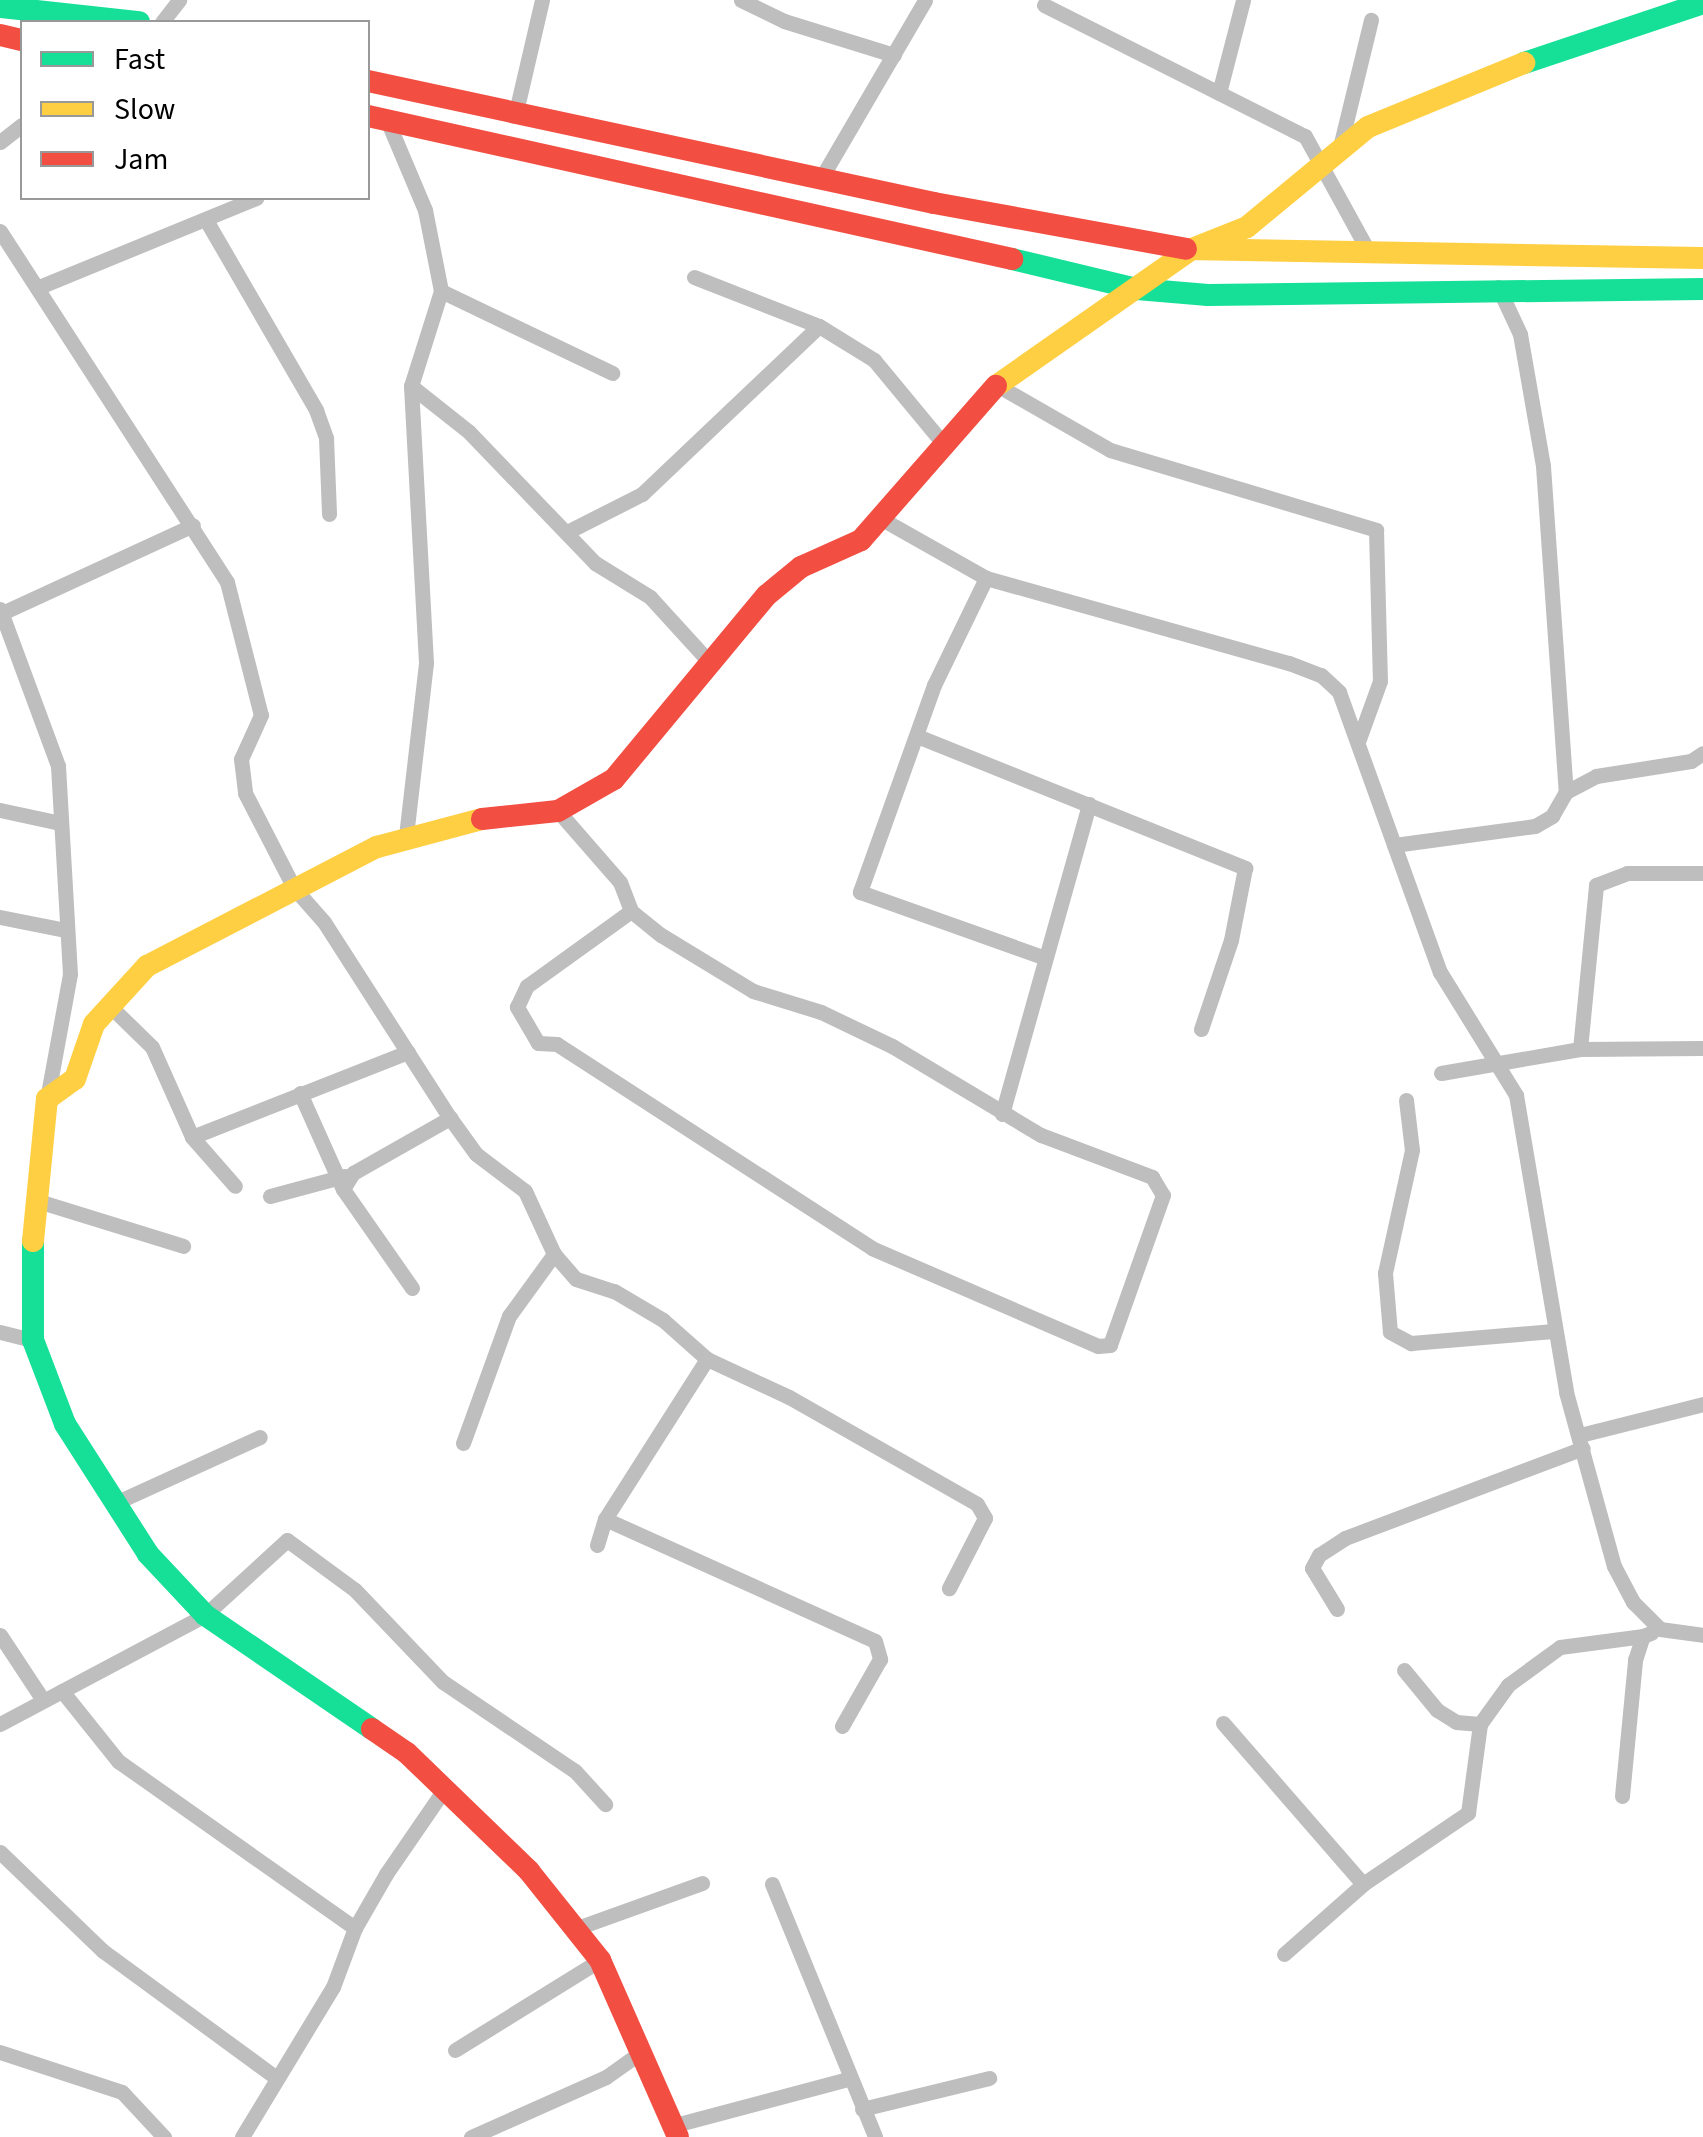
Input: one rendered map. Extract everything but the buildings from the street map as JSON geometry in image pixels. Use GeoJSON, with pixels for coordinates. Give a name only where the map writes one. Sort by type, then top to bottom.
{"type":"FeatureCollection","features":[{"type":"Feature","properties":{"kind":"street"},"geometry":{"type":"LineString","coordinates":[[164,20],[180,0]]}},
{"type":"Feature","properties":{"kind":"street"},"geometry":{"type":"LineString","coordinates":[[515,116],[542,0]]}},
{"type":"Feature","properties":{"kind":"street"},"geometry":{"type":"LineString","coordinates":[[740,0],[784,22],[894,55]]}},
{"type":"Feature","properties":{"kind":"street"},"geometry":{"type":"LineString","coordinates":[[820,180],[925,0]]}},
{"type":"Feature","properties":{"kind":"street"},"geometry":{"type":"LineString","coordinates":[[1219,93],[1243,0]]}},
{"type":"Feature","properties":{"kind":"street"},"geometry":{"type":"LineString","coordinates":[[47,1099],[75,1079],[94,1024],[147,966],[294,888],[406,836],[460,822],[558,811],[614,779],[766,595],[801,567],[861,540],[997,385],[1192,249],[1247,227],[1340,147],[1408,105],[1703,3]]}},
{"type":"Feature","properties":{"kind":"street"},"geometry":{"type":"LineString","coordinates":[[1044,6],[1305,136],[1370,254]]}},
{"type":"Feature","properties":{"kind":"street"},"geometry":{"type":"LineString","coordinates":[[0,7],[120,20]]}},
{"type":"Feature","properties":{"kind":"street"},"geometry":{"type":"LineString","coordinates":[[1340,147],[1371,20]]}},
{"type":"Feature","properties":{"kind":"street"},"geometry":{"type":"LineString","coordinates":[[370,81],[820,180],[1192,249],[1703,258]]}},
{"type":"Feature","properties":{"kind":"street"},"geometry":{"type":"LineString","coordinates":[[377,118],[782,204],[1137,289],[1208,295],[1498,287],[1703,288]]}},
{"type":"Feature","properties":{"kind":"street"},"geometry":{"type":"LineString","coordinates":[[377,118],[424,210],[441,292],[411,386],[426,663],[406,836]]}},
{"type":"Feature","properties":{"kind":"street"},"geometry":{"type":"LineString","coordinates":[[0,142],[20,127]]}},
{"type":"Feature","properties":{"kind":"street"},"geometry":{"type":"LineString","coordinates":[[39,287],[251,200]]}},
{"type":"Feature","properties":{"kind":"street"},"geometry":{"type":"LineString","coordinates":[[206,220],[316,410],[326,438],[330,514]]}},
{"type":"Feature","properties":{"kind":"street"},"geometry":{"type":"LineString","coordinates":[[0,232],[227,582],[262,716],[241,759],[244,792],[294,888],[324,922],[450,1118],[476,1154],[526,1190],[554,1254],[576,1279],[614,1291],[663,1320],[707,1359],[789,1397],[977,1504],[984,1518],[950,1588]]}},
{"type":"Feature","properties":{"kind":"street"},"geometry":{"type":"LineString","coordinates":[[694,277],[819,326],[902,386],[946,447]]}},
{"type":"Feature","properties":{"kind":"street"},"geometry":{"type":"LineString","coordinates":[[1498,287],[1520,334],[1541,452],[1566,792]]}},
{"type":"Feature","properties":{"kind":"street"},"geometry":{"type":"LineString","coordinates":[[441,292],[612,373]]}},
{"type":"Feature","properties":{"kind":"street"},"geometry":{"type":"LineString","coordinates":[[569,532],[642,494],[819,326]]}},
{"type":"Feature","properties":{"kind":"street"},"geometry":{"type":"LineString","coordinates":[[997,385],[1110,450],[1376,530],[1380,681],[1360,738]]}},
{"type":"Feature","properties":{"kind":"street"},"geometry":{"type":"LineString","coordinates":[[411,386],[470,432],[596,563],[650,597],[712,665]]}},
{"type":"Feature","properties":{"kind":"street"},"geometry":{"type":"LineString","coordinates":[[880,518],[986,578],[1321,675],[1350,711],[1440,972],[1460,1012],[1501,1064],[1524,1127],[1553,1331],[1614,1566],[1633,1602],[1660,1629]]}},
{"type":"Feature","properties":{"kind":"street"},"geometry":{"type":"LineString","coordinates":[[193,525],[1,611],[58,766],[70,974],[47,1099],[38,1201],[33,1340],[65,1424],[148,1554],[205,1615],[371,1725],[443,1790],[577,1928],[600,1960],[677,2131],[848,2079]]}},
{"type":"Feature","properties":{"kind":"street"},"geometry":{"type":"LineString","coordinates":[[986,578],[962,618],[860,892],[1045,958]]}},
{"type":"Feature","properties":{"kind":"street"},"geometry":{"type":"LineString","coordinates":[[917,736],[1245,868],[1236,923],[1201,1029]]}},
{"type":"Feature","properties":{"kind":"street"},"geometry":{"type":"LineString","coordinates":[[1394,845],[1535,826],[1552,816],[1566,792],[1596,776],[1691,761],[1703,753]]}},
{"type":"Feature","properties":{"kind":"street"},"geometry":{"type":"LineString","coordinates":[[1002,1114],[1090,804]]}},
{"type":"Feature","properties":{"kind":"street"},"geometry":{"type":"LineString","coordinates":[[0,810],[60,823]]}},
{"type":"Feature","properties":{"kind":"street"},"geometry":{"type":"LineString","coordinates":[[558,811],[620,882],[631,911],[753,991],[858,1028],[1002,1114],[1160,1185],[1163,1195],[1110,1345],[872,1248],[556,1044],[538,1043],[516,1008],[528,986],[631,911]]}},
{"type":"Feature","properties":{"kind":"street"},"geometry":{"type":"LineString","coordinates":[[1580,1050],[1596,885],[1626,873],[1703,873]]}},
{"type":"Feature","properties":{"kind":"street"},"geometry":{"type":"LineString","coordinates":[[0,917],[65,930]]}},
{"type":"Feature","properties":{"kind":"street"},"geometry":{"type":"LineString","coordinates":[[111,1007],[152,1047],[192,1136],[235,1186]]}},
{"type":"Feature","properties":{"kind":"street"},"geometry":{"type":"LineString","coordinates":[[1442,1073],[1580,1050],[1703,1048]]}},
{"type":"Feature","properties":{"kind":"street"},"geometry":{"type":"LineString","coordinates":[[192,1136],[408,1052]]}},
{"type":"Feature","properties":{"kind":"street"},"geometry":{"type":"LineString","coordinates":[[300,1093],[344,1180],[412,1288]]}},
{"type":"Feature","properties":{"kind":"street"},"geometry":{"type":"LineString","coordinates":[[1406,1100],[1412,1150],[1386,1273],[1390,1332],[1410,1343],[1553,1331]]}},
{"type":"Feature","properties":{"kind":"street"},"geometry":{"type":"LineString","coordinates":[[270,1196],[344,1180],[450,1118]]}},
{"type":"Feature","properties":{"kind":"street"},"geometry":{"type":"LineString","coordinates":[[38,1201],[183,1246]]}},
{"type":"Feature","properties":{"kind":"street"},"geometry":{"type":"LineString","coordinates":[[463,1443],[509,1316],[554,1254]]}},
{"type":"Feature","properties":{"kind":"street"},"geometry":{"type":"LineString","coordinates":[[0,1332],[33,1340]]}},
{"type":"Feature","properties":{"kind":"street"},"geometry":{"type":"LineString","coordinates":[[597,1546],[605,1519],[707,1359]]}},
{"type":"Feature","properties":{"kind":"street"},"geometry":{"type":"LineString","coordinates":[[1337,1608],[1312,1568],[1319,1555],[1345,1538],[1581,1441],[1703,1404]]}},
{"type":"Feature","properties":{"kind":"street"},"geometry":{"type":"LineString","coordinates":[[115,1504],[260,1437]]}},
{"type":"Feature","properties":{"kind":"street"},"geometry":{"type":"LineString","coordinates":[[605,1519],[875,1641],[880,1659],[842,1726]]}},
{"type":"Feature","properties":{"kind":"street"},"geometry":{"type":"LineString","coordinates":[[0,1724],[205,1615],[287,1540],[355,1590],[442,1682],[575,1771],[605,1804]]}},
{"type":"Feature","properties":{"kind":"street"},"geometry":{"type":"LineString","coordinates":[[1284,1954],[1363,1884],[1468,1813],[1480,1724],[1508,1686],[1560,1647],[1643,1636],[1660,1629],[1703,1636]]}},
{"type":"Feature","properties":{"kind":"street"},"geometry":{"type":"LineString","coordinates":[[0,1635],[42,1700]]}},
{"type":"Feature","properties":{"kind":"street"},"geometry":{"type":"LineString","coordinates":[[1622,1796],[1643,1636]]}},
{"type":"Feature","properties":{"kind":"street"},"geometry":{"type":"LineString","coordinates":[[1404,1670],[1437,1710],[1456,1722],[1480,1724]]}},
{"type":"Feature","properties":{"kind":"street"},"geometry":{"type":"LineString","coordinates":[[62,1690],[118,1762],[355,1928]]}},
{"type":"Feature","properties":{"kind":"street"},"geometry":{"type":"LineString","coordinates":[[1222,1723],[1363,1884]]}},
{"type":"Feature","properties":{"kind":"street"},"geometry":{"type":"LineString","coordinates":[[242,2137],[274,2076],[334,1987],[355,1928],[443,1790]]}},
{"type":"Feature","properties":{"kind":"street"},"geometry":{"type":"LineString","coordinates":[[0,1852],[103,1951],[274,2076]]}},
{"type":"Feature","properties":{"kind":"street"},"geometry":{"type":"LineString","coordinates":[[577,1928],[702,1883]]}},
{"type":"Feature","properties":{"kind":"street"},"geometry":{"type":"LineString","coordinates":[[772,1884],[874,2137]]}},
{"type":"Feature","properties":{"kind":"street"},"geometry":{"type":"LineString","coordinates":[[455,2050],[600,1960]]}},
{"type":"Feature","properties":{"kind":"street"},"geometry":{"type":"LineString","coordinates":[[0,2052],[122,2092],[164,2137]]}},
{"type":"Feature","properties":{"kind":"street"},"geometry":{"type":"LineString","coordinates":[[471,2137],[606,2077],[640,2052]]}},
{"type":"Feature","properties":{"kind":"street"},"geometry":{"type":"LineString","coordinates":[[862,2110],[989,2078]]}},
{"type":"Feature","properties":{"kind":"traffic: fast"},"geometry":{"type":"LineString","coordinates":[[1524,63],[1703,3]]}},
{"type":"Feature","properties":{"kind":"traffic: fast"},"geometry":{"type":"LineString","coordinates":[[0,7],[120,20]]}},
{"type":"Feature","properties":{"kind":"traffic: fast"},"geometry":{"type":"LineString","coordinates":[[1012,259],[1137,289],[1208,295],[1703,289]]}},
{"type":"Feature","properties":{"kind":"traffic: fast"},"geometry":{"type":"LineString","coordinates":[[33,1241],[33,1340],[65,1424],[148,1554],[205,1615],[372,1729]]}},
{"type":"Feature","properties":{"kind":"traffic: slow"},"geometry":{"type":"LineString","coordinates":[[996,386],[1192,249],[1247,227],[1368,127],[1524,63]]}},
{"type":"Feature","properties":{"kind":"traffic: slow"},"geometry":{"type":"LineString","coordinates":[[1186,249],[1703,258]]}},
{"type":"Feature","properties":{"kind":"traffic: slow"},"geometry":{"type":"LineString","coordinates":[[33,1241],[47,1099],[75,1079],[94,1024],[147,966],[377,847],[482,819]]}},
{"type":"Feature","properties":{"kind":"traffic: jam"},"geometry":{"type":"LineString","coordinates":[[0,35],[20,40]]}},
{"type":"Feature","properties":{"kind":"traffic: jam"},"geometry":{"type":"LineString","coordinates":[[370,81],[934,203],[1186,249]]}},
{"type":"Feature","properties":{"kind":"traffic: jam"},"geometry":{"type":"LineString","coordinates":[[370,116],[1012,259]]}},
{"type":"Feature","properties":{"kind":"traffic: jam"},"geometry":{"type":"LineString","coordinates":[[482,819],[558,811],[614,779],[767,595],[801,567],[861,540],[996,386]]}},
{"type":"Feature","properties":{"kind":"traffic: jam"},"geometry":{"type":"LineString","coordinates":[[372,1729],[407,1753],[529,1871],[600,1960],[678,2137]]}}]}
